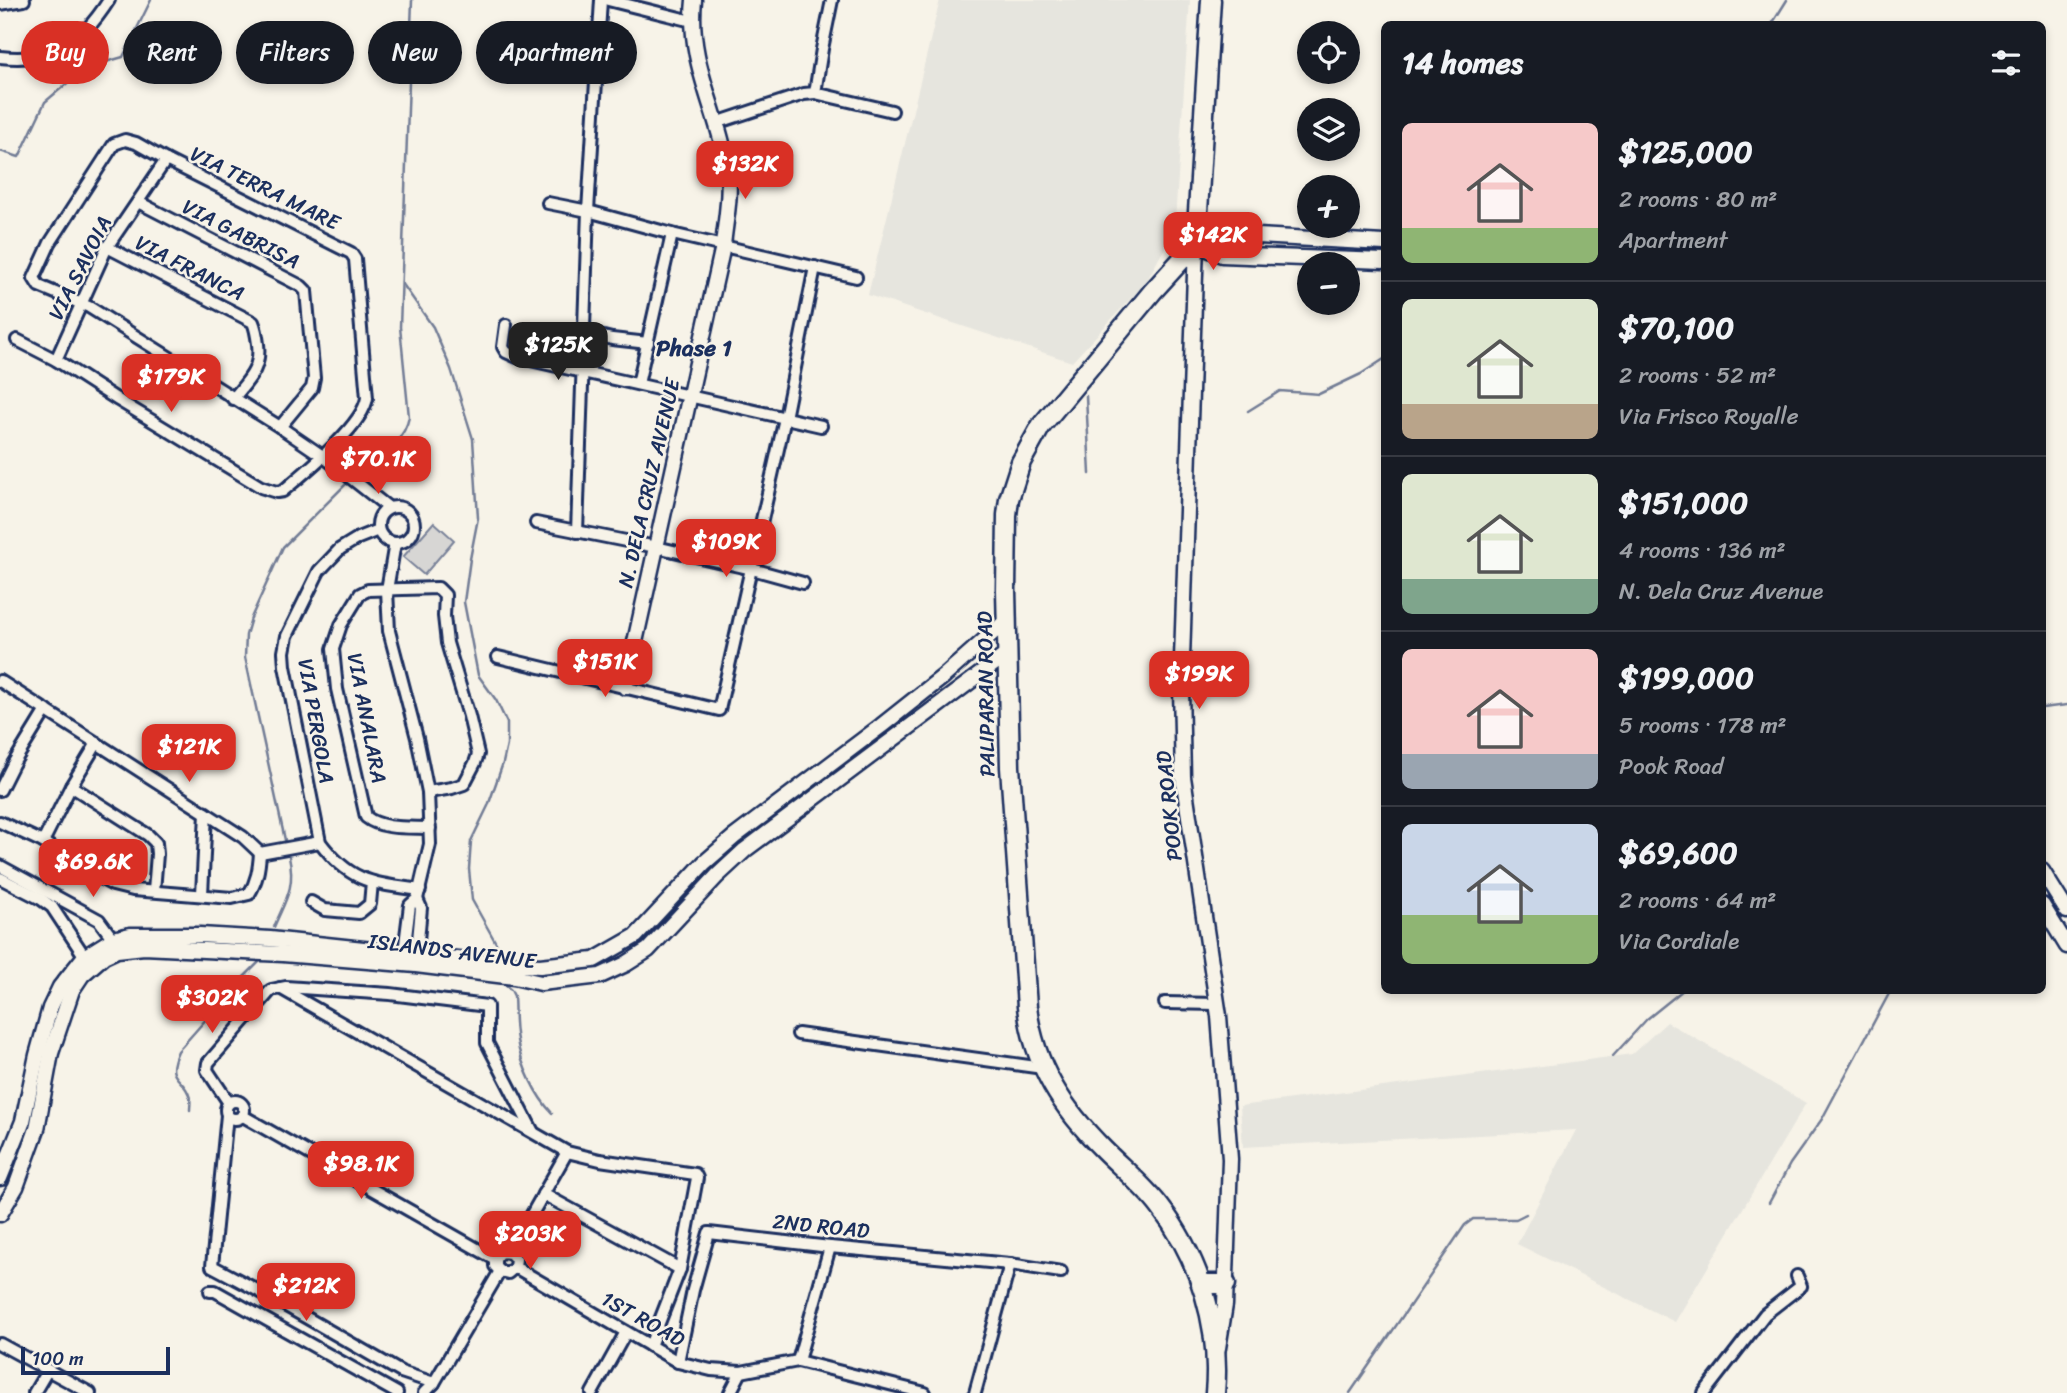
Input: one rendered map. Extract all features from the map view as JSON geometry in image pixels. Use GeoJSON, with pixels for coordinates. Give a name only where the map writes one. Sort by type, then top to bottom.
{"type":"FeatureCollection","features":[{"type":"Feature","properties":{"kind":"main road"},"geometry":{"type":"LineString","coordinates":[[1196,244],[1211,0]]}},
{"type":"Feature","properties":{"kind":"main road","name":"PALIPARAN ROAD"},"geometry":{"type":"LineString","coordinates":[[1196,244],[1052,411],[1021,462],[1009,499],[1007,515],[1006,621],[1010,781],[1027,1007],[1032,1037],[1043,1068],[1060,1098],[1078,1122],[1161,1208],[1182,1244],[1202,1284],[1216,1360],[1215,1393]]}},
{"type":"Feature","properties":{"kind":"main road"},"geometry":{"type":"LineString","coordinates":[[1202,1284],[1226,1284]]}},
{"type":"Feature","properties":{"kind":"street"},"geometry":{"type":"LineString","coordinates":[[0,4],[24,0]]}},
{"type":"Feature","properties":{"kind":"street"},"geometry":{"type":"LineString","coordinates":[[0,57],[29,59],[55,52],[90,27],[109,0]]}},
{"type":"Feature","properties":{"kind":"street"},"geometry":{"type":"LineString","coordinates":[[577,532],[588,211],[601,0]]}},
{"type":"Feature","properties":{"kind":"street"},"geometry":{"type":"LineString","coordinates":[[608,0],[692,21]]}},
{"type":"Feature","properties":{"kind":"street","name":"N. DELA CRUZ AVENUE"},"geometry":{"type":"LineString","coordinates":[[625,687],[723,246],[729,177],[701,76],[692,21],[694,0]]}},
{"type":"Feature","properties":{"kind":"street"},"geometry":{"type":"LineString","coordinates":[[815,93],[832,0]]}},
{"type":"Feature","properties":{"kind":"street"},"geometry":{"type":"LineString","coordinates":[[716,123],[804,94],[815,93],[892,111]]}},
{"type":"Feature","properties":{"kind":"street","name":"VIA TERRA MARE"},"geometry":{"type":"LineString","coordinates":[[81,302],[38,286],[34,278],[50,243],[114,144],[125,140],[136,143],[344,249],[355,259],[367,398],[363,411],[324,457]]}},
{"type":"Feature","properties":{"kind":"street","name":"VIA SAVOIA"},"geometry":{"type":"LineString","coordinates":[[56,360],[107,247],[166,160]]}},
{"type":"Feature","properties":{"kind":"street","name":"VIA GABRISA"},"geometry":{"type":"LineString","coordinates":[[138,202],[306,291],[314,378],[312,388],[280,427]]}},
{"type":"Feature","properties":{"kind":"street"},"geometry":{"type":"LineString","coordinates":[[548,203],[856,277]]}},
{"type":"Feature","properties":{"kind":"street"},"geometry":{"type":"LineString","coordinates":[[638,384],[672,234]]}},
{"type":"Feature","properties":{"kind":"street"},"geometry":{"type":"LineString","coordinates":[[1196,244],[1223,234],[1381,243]]}},
{"type":"Feature","properties":{"kind":"street"},"geometry":{"type":"LineString","coordinates":[[1196,244],[1222,255],[1381,260]]}},
{"type":"Feature","properties":{"kind":"street","name":"POOK ROAD"},"geometry":{"type":"LineString","coordinates":[[1196,244],[1181,688],[1183,777],[1217,1004],[1230,1159],[1225,1305],[1216,1360]]}},
{"type":"Feature","properties":{"kind":"street","name":"VIA FRANCA"},"geometry":{"type":"LineString","coordinates":[[107,247],[253,322],[259,357],[256,369],[233,399]]}},
{"type":"Feature","properties":{"kind":"street"},"geometry":{"type":"LineString","coordinates":[[498,657],[719,710],[785,418],[815,267]]}},
{"type":"Feature","properties":{"kind":"street"},"geometry":{"type":"LineString","coordinates":[[81,302],[280,427],[324,457],[389,508],[403,509],[410,515],[414,528],[409,537],[400,543],[384,539],[378,530],[381,514],[389,508]]}},
{"type":"Feature","properties":{"kind":"street"},"geometry":{"type":"LineString","coordinates":[[506,325],[503,347],[509,354],[690,398],[821,426]]}},
{"type":"Feature","properties":{"kind":"street"},"geometry":{"type":"LineString","coordinates":[[583,332],[648,343]]}},
{"type":"Feature","properties":{"kind":"street"},"geometry":{"type":"LineString","coordinates":[[17,340],[56,360],[271,491],[283,491],[324,457]]}},
{"type":"Feature","properties":{"kind":"street"},"geometry":{"type":"LineString","coordinates":[[536,523],[656,547],[803,583]]}},
{"type":"Feature","properties":{"kind":"street","name":"VIA PERGOLA"},"geometry":{"type":"LineString","coordinates":[[378,530],[340,549],[319,571],[287,636],[284,652],[320,842],[343,869],[354,875],[418,894]]}},
{"type":"Feature","properties":{"kind":"street"},"geometry":{"type":"LineString","coordinates":[[395,543],[387,590],[389,631],[417,738],[428,792],[430,828],[430,844],[418,894],[421,908],[409,960]]}},
{"type":"Feature","properties":{"kind":"street"},"geometry":{"type":"LineString","coordinates":[[387,590],[438,589],[445,595],[447,643],[478,754],[464,784],[452,789],[428,792]]}},
{"type":"Feature","properties":{"kind":"street","name":"VIA ANALARA"},"geometry":{"type":"LineString","coordinates":[[387,590],[368,590],[360,594],[341,625],[333,649],[338,689],[366,817],[374,823],[388,826],[430,828]]}},
{"type":"Feature","properties":{"kind":"street","name":"ISLANDS AVENUE"},"geometry":{"type":"LineString","coordinates":[[409,960],[540,966],[594,960],[618,948],[636,936],[704,863],[734,836],[881,726],[944,676],[1006,621]]}},
{"type":"Feature","properties":{"kind":"street","name":"ISLANDS AVENUE"},"geometry":{"type":"LineString","coordinates":[[0,1178],[23,1121],[37,1055],[60,987],[74,967],[104,956],[115,944],[130,935],[270,939],[514,977],[541,984],[600,976],[648,950],[745,850],[1007,654]]}},
{"type":"Feature","properties":{"kind":"street"},"geometry":{"type":"LineString","coordinates":[[0,681],[243,837],[260,853]]}},
{"type":"Feature","properties":{"kind":"street"},"geometry":{"type":"LineString","coordinates":[[0,790],[46,710]]}},
{"type":"Feature","properties":{"kind":"street"},"geometry":{"type":"LineString","coordinates":[[43,842],[96,743]]}},
{"type":"Feature","properties":{"kind":"street"},"geometry":{"type":"LineString","coordinates":[[71,786],[148,835],[156,843],[154,891]]}},
{"type":"Feature","properties":{"kind":"street"},"geometry":{"type":"LineString","coordinates":[[202,894],[206,813]]}},
{"type":"Feature","properties":{"kind":"street"},"geometry":{"type":"LineString","coordinates":[[0,822],[43,842],[113,885],[133,890],[232,898],[249,894],[255,883],[260,853]]}},
{"type":"Feature","properties":{"kind":"street"},"geometry":{"type":"LineString","coordinates":[[260,853],[320,842]]}},
{"type":"Feature","properties":{"kind":"street"},"geometry":{"type":"LineString","coordinates":[[0,866],[99,920],[115,944]]}},
{"type":"Feature","properties":{"kind":"street"},"geometry":{"type":"LineString","coordinates":[[2046,877],[2067,911]]}},
{"type":"Feature","properties":{"kind":"street"},"geometry":{"type":"LineString","coordinates":[[0,878],[52,907],[88,961]]}},
{"type":"Feature","properties":{"kind":"street"},"geometry":{"type":"LineString","coordinates":[[311,902],[325,910],[359,913],[370,904],[372,882]]}},
{"type":"Feature","properties":{"kind":"street"},"geometry":{"type":"LineString","coordinates":[[52,907],[58,897]]}},
{"type":"Feature","properties":{"kind":"street"},"geometry":{"type":"LineString","coordinates":[[2046,912],[2067,946]]}},
{"type":"Feature","properties":{"kind":"street","name":"ISLANDS AVENUE"},"geometry":{"type":"LineString","coordinates":[[0,1214],[16,1187],[37,1129],[51,1053],[72,990],[88,961]]}},
{"type":"Feature","properties":{"kind":"street"},"geometry":{"type":"LineString","coordinates":[[280,988],[567,1152],[600,1160],[695,1174],[697,1178],[680,1269],[650,1346]]}},
{"type":"Feature","properties":{"kind":"street"},"geometry":{"type":"LineString","coordinates":[[229,1103],[207,1070],[208,1063],[271,990],[280,988],[390,994],[487,1006],[487,1043],[533,1133]]}},
{"type":"Feature","properties":{"kind":"street"},"geometry":{"type":"LineString","coordinates":[[1165,1003],[1217,1004]]}},
{"type":"Feature","properties":{"kind":"street"},"geometry":{"type":"LineString","coordinates":[[798,1034],[1043,1068]]}},
{"type":"Feature","properties":{"kind":"street"},"geometry":{"type":"LineString","coordinates":[[243,1116],[244,1108],[240,1102],[229,1103],[225,1111],[227,1115],[212,1266],[274,1299],[428,1390],[500,1271]]}},
{"type":"Feature","properties":{"kind":"street"},"geometry":{"type":"LineString","coordinates":[[227,1115],[235,1120],[243,1116]]}},
{"type":"Feature","properties":{"kind":"street"},"geometry":{"type":"LineString","coordinates":[[243,1116],[495,1259]]}},
{"type":"Feature","properties":{"kind":"street"},"geometry":{"type":"LineString","coordinates":[[510,1252],[567,1152]]}},
{"type":"Feature","properties":{"kind":"street"},"geometry":{"type":"LineString","coordinates":[[543,1194],[680,1269]]}},
{"type":"Feature","properties":{"kind":"street","name":"2ND ROAD"},"geometry":{"type":"LineString","coordinates":[[678,1362],[693,1290],[709,1233],[1010,1264],[1061,1272]]}},
{"type":"Feature","properties":{"kind":"street"},"geometry":{"type":"LineString","coordinates":[[798,1361],[830,1247]]}},
{"type":"Feature","properties":{"kind":"street"},"geometry":{"type":"LineString","coordinates":[[501,1252],[510,1252],[516,1259],[515,1267],[508,1273],[500,1271],[495,1266],[495,1259],[501,1252]]}},
{"type":"Feature","properties":{"kind":"street"},"geometry":{"type":"LineString","coordinates":[[975,1393],[1010,1264]]}},
{"type":"Feature","properties":{"kind":"street","name":"1ST ROAD"},"geometry":{"type":"LineString","coordinates":[[515,1267],[678,1362],[711,1370],[741,1372],[798,1361],[925,1393]]}},
{"type":"Feature","properties":{"kind":"street"},"geometry":{"type":"LineString","coordinates":[[1704,1393],[1765,1314],[1801,1286],[1797,1276]]}},
{"type":"Feature","properties":{"kind":"street"},"geometry":{"type":"LineString","coordinates":[[210,1291],[215,1291],[263,1317],[397,1393]]}},
{"type":"Feature","properties":{"kind":"street"},"geometry":{"type":"LineString","coordinates":[[592,1393],[626,1332]]}},
{"type":"Feature","properties":{"kind":"street"},"geometry":{"type":"LineString","coordinates":[[0,1344],[90,1393]]}},
{"type":"Feature","properties":{"kind":"street"},"geometry":{"type":"LineString","coordinates":[[34,1393],[47,1371]]}},
{"type":"Feature","properties":{"kind":"street"},"geometry":{"type":"LineString","coordinates":[[730,1393],[741,1372]]}},
{"type":"Feature","properties":{"kind":"shaded area"},"geometry":{"type":"Polygon","coordinates":[[[940,0],[1190,0],[1175,221],[1168,242],[1146,282],[1072,362],[868,295],[940,0]]]}},
{"type":"Feature","properties":{"kind":"shaded area"},"geometry":{"type":"Polygon","coordinates":[[[434,522],[454,540],[424,575],[403,557],[434,522]]]}},
{"type":"Feature","properties":{"kind":"shaded area"},"geometry":{"type":"Polygon","coordinates":[[[1667,1022],[1806,1103],[1675,1322],[1517,1244],[1576,1130],[1243,1147],[1240,1106],[1632,1054],[1667,1022]]]}},
{"type":"Feature","properties":{"kind":"waterway"},"geometry":{"type":"LineString","coordinates":[[0,151],[19,157],[45,102],[85,68],[123,57],[151,0]]}},
{"type":"Feature","properties":{"kind":"waterway"},"geometry":{"type":"LineString","coordinates":[[360,471],[397,441],[409,417],[400,327],[412,0]]}},
{"type":"Feature","properties":{"kind":"waterway"},"geometry":{"type":"LineString","coordinates":[[1774,21],[1787,0]]}},
{"type":"Feature","properties":{"kind":"waterway"},"geometry":{"type":"LineString","coordinates":[[402,283],[433,327],[451,369],[473,439],[478,518],[464,602],[478,675],[496,700],[507,723],[507,745],[488,806],[471,841],[469,869],[472,900],[501,952]]}},
{"type":"Feature","properties":{"kind":"waterway"},"geometry":{"type":"LineString","coordinates":[[1248,411],[1280,391],[1319,394],[1361,374],[1381,361]]}},
{"type":"Feature","properties":{"kind":"waterway"},"geometry":{"type":"LineString","coordinates":[[1086,396],[1090,474]]}},
{"type":"Feature","properties":{"kind":"waterway"},"geometry":{"type":"LineString","coordinates":[[285,840],[245,657],[246,635],[283,547],[347,483]]}},
{"type":"Feature","properties":{"kind":"waterway"},"geometry":{"type":"LineString","coordinates":[[2046,708],[2067,705]]}},
{"type":"Feature","properties":{"kind":"waterway"},"geometry":{"type":"LineString","coordinates":[[274,927],[290,885],[289,857]]}},
{"type":"Feature","properties":{"kind":"waterway"},"geometry":{"type":"LineString","coordinates":[[190,1110],[187,1091],[174,1073],[174,1061],[178,1051],[259,962]]}},
{"type":"Feature","properties":{"kind":"waterway"},"geometry":{"type":"LineString","coordinates":[[505,985],[514,996],[516,1034],[525,1069],[540,1098],[552,1113]]}},
{"type":"Feature","properties":{"kind":"waterway"},"geometry":{"type":"LineString","coordinates":[[1613,1056],[1647,1019],[1678,994]]}},
{"type":"Feature","properties":{"kind":"waterway"},"geometry":{"type":"LineString","coordinates":[[1769,1203],[1790,1164],[1822,1119],[1889,994]]}},
{"type":"Feature","properties":{"kind":"waterway"},"geometry":{"type":"LineString","coordinates":[[1350,1393],[1465,1225],[1473,1219],[1516,1219],[1526,1214]]}},
{"type":"Feature","properties":{"kind":"district","name":"Phase 1"},"geometry":{"type":"Point","coordinates":[694,348]}}]}
